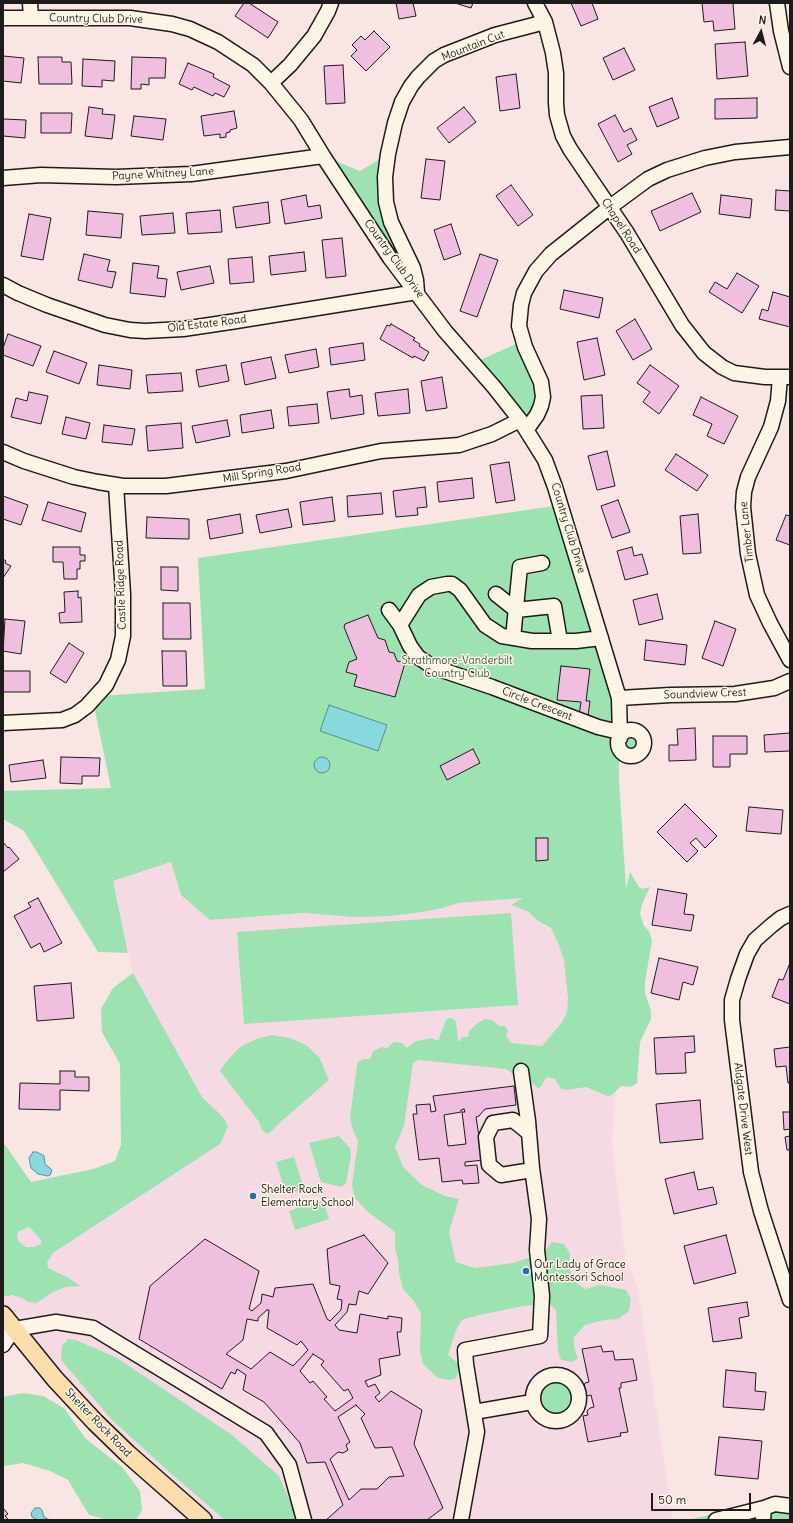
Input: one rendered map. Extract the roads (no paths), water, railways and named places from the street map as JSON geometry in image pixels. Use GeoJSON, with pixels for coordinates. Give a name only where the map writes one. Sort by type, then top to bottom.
{"type":"FeatureCollection","features":[{"type":"Feature","properties":{"kind":"main road","name":"Shelter Rock Road"},"geometry":{"type":"LineString","coordinates":[[3,1315],[8,1330],[101,1427],[128,1454],[203,1520]]}},
{"type":"Feature","properties":{"kind":"street"},"geometry":{"type":"LineString","coordinates":[[30,3],[31,18]]}},
{"type":"Feature","properties":{"kind":"street"},"geometry":{"type":"LineString","coordinates":[[271,83],[290,65],[314,36],[332,3]]}},
{"type":"Feature","properties":{"kind":"street","name":"Chapel Road"},"geometry":{"type":"LineString","coordinates":[[535,3],[545,22],[555,63],[557,115],[563,136],[570,149],[628,233],[682,325],[704,353],[722,367],[734,372],[785,377]]}},
{"type":"Feature","properties":{"kind":"street"},"geometry":{"type":"LineString","coordinates":[[777,3],[781,31],[790,67]]}},
{"type":"Feature","properties":{"kind":"street","name":"Country Club Drive"},"geometry":{"type":"LineString","coordinates":[[3,18],[130,18],[172,24],[218,42],[253,65],[271,83],[300,120],[390,258],[445,331],[524,424],[545,460],[556,487],[619,698]]}},
{"type":"Feature","properties":{"kind":"street","name":"Mountain Cut"},"geometry":{"type":"LineString","coordinates":[[417,292],[413,268],[391,222],[386,202],[385,177],[388,154],[395,123],[402,102],[418,77],[434,61],[444,55],[495,36],[545,22]]}},
{"type":"Feature","properties":{"kind":"street"},"geometry":{"type":"LineString","coordinates":[[524,424],[537,414],[543,397],[541,382],[525,347],[519,326],[521,305],[524,293],[536,271],[551,254],[648,179],[667,170],[705,158],[728,153],[790,147]]}},
{"type":"Feature","properties":{"kind":"street","name":"Payne Whitney Lane"},"geometry":{"type":"LineString","coordinates":[[3,178],[41,175],[116,177],[191,174],[323,156]]}},
{"type":"Feature","properties":{"kind":"street","name":"Old Estate Road"},"geometry":{"type":"LineString","coordinates":[[3,285],[47,305],[105,325],[130,330],[145,331],[230,322],[417,292]]}},
{"type":"Feature","properties":{"kind":"street","name":"Timber Lane"},"geometry":{"type":"LineString","coordinates":[[785,377],[771,427],[748,478],[744,492],[743,507],[748,554],[757,595],[790,660]]}},
{"type":"Feature","properties":{"kind":"street","name":"Mill Spring Road"},"geometry":{"type":"LineString","coordinates":[[3,452],[74,477],[116,485],[183,485],[286,471],[381,451],[453,446],[524,424]]}},
{"type":"Feature","properties":{"kind":"street","name":"Castle Ridge Road"},"geometry":{"type":"LineString","coordinates":[[3,723],[62,720],[76,715],[87,706],[106,685],[118,660],[123,636],[123,594],[116,485]]}},
{"type":"Feature","properties":{"kind":"street"},"geometry":{"type":"LineString","coordinates":[[513,638],[520,567],[542,564]]}},
{"type":"Feature","properties":{"kind":"street"},"geometry":{"type":"LineString","coordinates":[[400,625],[419,595],[431,587],[452,584],[460,590],[485,624],[502,636],[532,641],[576,641],[601,638]]}},
{"type":"Feature","properties":{"kind":"street"},"geometry":{"type":"LineString","coordinates":[[496,594],[516,610],[554,606],[560,641]]}},
{"type":"Feature","properties":{"kind":"street","name":"Circle Crescent"},"geometry":{"type":"LineString","coordinates":[[388,610],[400,625],[410,646],[418,657],[433,667],[492,687],[620,735],[619,698]]}},
{"type":"Feature","properties":{"kind":"street","name":"Soundview Crest"},"geometry":{"type":"LineString","coordinates":[[619,698],[671,695],[735,694],[774,688],[790,681]]}},
{"type":"Feature","properties":{"kind":"street","name":"Aldgate Drive West"},"geometry":{"type":"LineString","coordinates":[[790,914],[781,918],[755,940],[747,954],[732,1000],[732,1020],[751,1172],[790,1300]]}},
{"type":"Feature","properties":{"kind":"street"},"geometry":{"type":"LineString","coordinates":[[461,1520],[477,1432],[465,1350],[540,1336],[542,1296],[537,1250],[538,1219],[521,1071]]}},
{"type":"Feature","properties":{"kind":"street"},"geometry":{"type":"LineString","coordinates":[[529,1133],[513,1120],[494,1123],[486,1137],[489,1165],[501,1175],[532,1170]]}},
{"type":"Feature","properties":{"kind":"street"},"geometry":{"type":"LineString","coordinates":[[3,1345],[8,1330],[56,1322],[93,1328],[266,1433],[289,1465],[304,1520]]}},
{"type":"Feature","properties":{"kind":"street"},"geometry":{"type":"LineString","coordinates":[[474,1412],[532,1402]]}},
{"type":"Feature","properties":{"kind":"street"},"geometry":{"type":"LineString","coordinates":[[716,1520],[764,1514],[775,1504],[790,1506]]}},
{"type":"Feature","properties":{"kind":"water"},"geometry":{"type":"Polygon","coordinates":[[[329,705],[387,725],[378,751],[320,731],[329,705]]]}},
{"type":"Feature","properties":{"kind":"water"},"geometry":{"type":"Polygon","coordinates":[[[319,757],[325,757],[330,762],[328,771],[325,773],[319,773],[314,768],[314,762],[319,757]]]}},
{"type":"Feature","properties":{"kind":"water"},"geometry":{"type":"Polygon","coordinates":[[[33,1152],[37,1152],[44,1156],[45,1164],[52,1170],[50,1175],[38,1174],[31,1168],[29,1158],[33,1152]]]}},
{"type":"Feature","properties":{"kind":"water"},"geometry":{"type":"Polygon","coordinates":[[[35,1508],[40,1508],[44,1517],[50,1520],[38,1520],[32,1517],[31,1513],[35,1508]]]}},
{"type":"Feature","properties":{"kind":"place","name":"Shelter Rock Elementary School"},"geometry":{"type":"Point","coordinates":[253,1196]}},
{"type":"Feature","properties":{"kind":"place","name":"Our Lady of Grace Montessori School"},"geometry":{"type":"Point","coordinates":[526,1271]}},
{"type":"Feature","properties":{"kind":"park label","name":"Strathmore-Vanderbilt Country Club"},"geometry":{"type":"Point","coordinates":[457,667]}}]}
